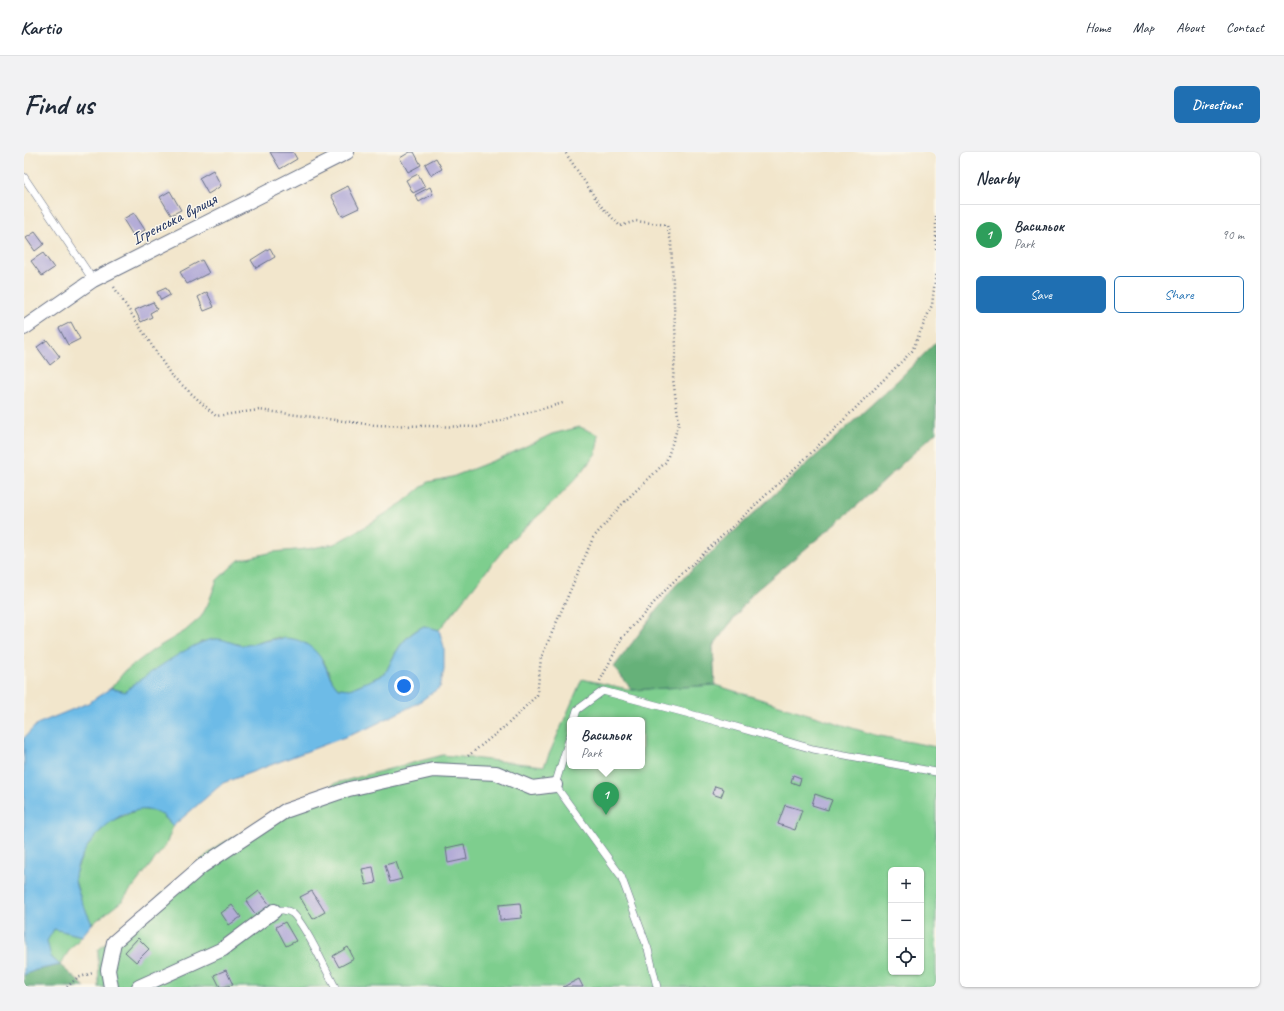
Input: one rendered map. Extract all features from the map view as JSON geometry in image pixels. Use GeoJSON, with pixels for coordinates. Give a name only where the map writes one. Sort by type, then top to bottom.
{"type":"FeatureCollection","features":[{"type":"Feature","properties":{"kind":"street","name":"Ігренська вулиця"},"geometry":{"type":"LineString","coordinates":[[24,328],[93,280],[347,152]]}},
{"type":"Feature","properties":{"kind":"street"},"geometry":{"type":"LineString","coordinates":[[111,987],[108,970],[114,942],[202,866],[285,811],[349,789],[433,770],[496,773],[532,788],[555,785]]}},
{"type":"Feature","properties":{"kind":"street"},"geometry":{"type":"LineString","coordinates":[[139,987],[223,949],[274,911]]}},
{"type":"Feature","properties":{"kind":"lane"},"geometry":{"type":"LineString","coordinates":[[24,177],[93,280]]}},
{"type":"Feature","properties":{"kind":"lane"},"geometry":{"type":"LineString","coordinates":[[575,717],[577,710],[603,691],[813,749],[936,772]]}},
{"type":"Feature","properties":{"kind":"lane"},"geometry":{"type":"LineString","coordinates":[[567,746],[555,785],[621,876],[648,949],[657,987]]}},
{"type":"Feature","properties":{"kind":"lane"},"geometry":{"type":"LineString","coordinates":[[274,911],[284,910],[293,914],[311,940],[335,987]]}},
{"type":"Feature","properties":{"kind":"path"},"geometry":{"type":"LineString","coordinates":[[446,771],[482,746],[508,724],[537,695],[541,658],[593,538],[624,502],[666,462],[679,423],[673,379],[676,347],[671,242],[667,225],[636,222],[620,226],[600,205],[565,152]]}},
{"type":"Feature","properties":{"kind":"path"},"geometry":{"type":"LineString","coordinates":[[936,216],[936,251]]}},
{"type":"Feature","properties":{"kind":"path"},"geometry":{"type":"LineString","coordinates":[[592,698],[622,638],[671,584],[810,454],[912,351],[932,305],[936,272]]}},
{"type":"Feature","properties":{"kind":"path"},"geometry":{"type":"LineString","coordinates":[[106,274],[171,375],[216,416],[259,410],[374,425],[477,427],[563,403]]}},
{"type":"Feature","properties":{"kind":"path"},"geometry":{"type":"LineString","coordinates":[[67,987],[76,978],[108,970]]}},
{"type":"Feature","properties":{"kind":"green space"},"geometry":{"type":"Polygon","coordinates":[[[936,342],[936,432],[860,503],[753,593],[713,646],[715,685],[632,690],[614,667],[675,586],[897,381],[936,342]]]}},
{"type":"Feature","properties":{"kind":"green space"},"geometry":{"type":"Polygon","coordinates":[[[580,427],[599,435],[596,453],[582,472],[557,499],[512,539],[439,630],[424,626],[416,630],[404,640],[385,674],[350,689],[338,688],[333,682],[323,660],[279,637],[245,646],[216,639],[201,642],[134,684],[125,692],[111,688],[125,671],[153,650],[185,631],[201,617],[208,604],[217,580],[239,560],[273,552],[307,549],[334,544],[363,528],[402,503],[428,482],[452,477],[503,457],[552,434],[580,427]]]}},
{"type":"Feature","properties":{"kind":"green space"},"geometry":{"type":"Polygon","coordinates":[[[582,679],[632,690],[715,685],[875,735],[936,747],[936,987],[99,987],[98,950],[216,847],[336,783],[443,755],[544,766],[582,679]]]}},
{"type":"Feature","properties":{"kind":"green space"},"geometry":{"type":"Polygon","coordinates":[[[140,809],[159,812],[173,826],[166,845],[122,901],[92,924],[82,903],[74,877],[86,845],[111,821],[140,809]]]}},
{"type":"Feature","properties":{"kind":"green space"},"geometry":{"type":"Polygon","coordinates":[[[54,929],[82,936],[70,949],[60,965],[51,957],[46,941],[54,929]]]}},
{"type":"Feature","properties":{"kind":"green space"},"geometry":{"type":"Polygon","coordinates":[[[60,965],[85,987],[24,987],[24,975],[36,970],[60,965]]]}},
{"type":"Feature","properties":{"kind":"water"},"geometry":{"type":"Polygon","coordinates":[[[424,626],[439,630],[444,647],[444,670],[440,687],[418,703],[366,729],[223,783],[173,826],[160,813],[144,810],[131,812],[117,818],[105,827],[85,850],[75,876],[78,893],[92,924],[82,936],[54,929],[47,941],[51,957],[60,965],[36,970],[24,975],[24,738],[37,724],[88,703],[111,688],[125,692],[162,665],[186,650],[208,640],[224,640],[243,645],[284,638],[299,640],[313,649],[318,655],[338,688],[350,689],[385,674],[396,652],[404,641],[424,626]]]}},
{"type":"Feature","properties":{"kind":"building"},"geometry":{"type":"Polygon","coordinates":[[[270,152],[293,152],[297,159],[280,169],[270,152]]]}},
{"type":"Feature","properties":{"kind":"building"},"geometry":{"type":"Polygon","coordinates":[[[410,152],[414,152],[421,165],[408,172],[400,158],[410,152]]]}},
{"type":"Feature","properties":{"kind":"building"},"geometry":{"type":"Polygon","coordinates":[[[436,158],[442,169],[431,175],[425,164],[436,158]]]}},
{"type":"Feature","properties":{"kind":"building"},"geometry":{"type":"Polygon","coordinates":[[[213,170],[221,186],[208,194],[199,178],[213,170]]]}},
{"type":"Feature","properties":{"kind":"building"},"geometry":{"type":"Polygon","coordinates":[[[418,174],[425,187],[413,193],[406,180],[418,174]]]}},
{"type":"Feature","properties":{"kind":"building"},"geometry":{"type":"Polygon","coordinates":[[[348,186],[359,208],[342,216],[331,195],[348,186]]]}},
{"type":"Feature","properties":{"kind":"building"},"geometry":{"type":"Polygon","coordinates":[[[430,187],[433,194],[419,202],[415,195],[430,187]]]}},
{"type":"Feature","properties":{"kind":"building"},"geometry":{"type":"Polygon","coordinates":[[[170,191],[181,210],[171,215],[160,197],[170,191]]]}},
{"type":"Feature","properties":{"kind":"building"},"geometry":{"type":"Polygon","coordinates":[[[134,213],[145,230],[134,237],[123,219],[134,213]]]}},
{"type":"Feature","properties":{"kind":"building"},"geometry":{"type":"Polygon","coordinates":[[[35,232],[44,244],[35,251],[26,238],[35,232]]]}},
{"type":"Feature","properties":{"kind":"building"},"geometry":{"type":"Polygon","coordinates":[[[270,248],[275,257],[256,268],[251,260],[270,248]]]}},
{"type":"Feature","properties":{"kind":"building"},"geometry":{"type":"Polygon","coordinates":[[[43,253],[54,268],[42,276],[31,261],[43,253]]]}},
{"type":"Feature","properties":{"kind":"building"},"geometry":{"type":"Polygon","coordinates":[[[202,260],[209,273],[187,284],[180,272],[202,260]]]}},
{"type":"Feature","properties":{"kind":"building"},"geometry":{"type":"Polygon","coordinates":[[[166,288],[170,295],[161,300],[157,292],[166,288]]]}},
{"type":"Feature","properties":{"kind":"building"},"geometry":{"type":"Polygon","coordinates":[[[207,292],[214,307],[204,311],[198,297],[207,292]]]}},
{"type":"Feature","properties":{"kind":"building"},"geometry":{"type":"Polygon","coordinates":[[[153,302],[157,309],[150,313],[152,317],[141,322],[135,310],[153,302]]]}},
{"type":"Feature","properties":{"kind":"building"},"geometry":{"type":"Polygon","coordinates":[[[71,322],[80,339],[68,345],[59,328],[71,322]]]}},
{"type":"Feature","properties":{"kind":"building"},"geometry":{"type":"Polygon","coordinates":[[[47,340],[60,357],[50,365],[37,347],[47,340]]]}},
{"type":"Feature","properties":{"kind":"building"},"geometry":{"type":"Polygon","coordinates":[[[793,775],[801,778],[799,785],[791,782],[793,775]]]}},
{"type":"Feature","properties":{"kind":"building"},"geometry":{"type":"Polygon","coordinates":[[[715,786],[724,789],[721,797],[712,794],[715,786]]]}},
{"type":"Feature","properties":{"kind":"building"},"geometry":{"type":"Polygon","coordinates":[[[815,794],[832,800],[828,810],[812,805],[815,794]]]}},
{"type":"Feature","properties":{"kind":"building"},"geometry":{"type":"Polygon","coordinates":[[[785,805],[802,810],[795,830],[778,824],[785,805]]]}},
{"type":"Feature","properties":{"kind":"building"},"geometry":{"type":"Polygon","coordinates":[[[464,844],[467,859],[448,863],[446,848],[464,844]]]}},
{"type":"Feature","properties":{"kind":"building"},"geometry":{"type":"Polygon","coordinates":[[[396,862],[402,879],[390,882],[385,865],[396,862]]]}},
{"type":"Feature","properties":{"kind":"building"},"geometry":{"type":"Polygon","coordinates":[[[373,867],[376,883],[366,885],[362,869],[373,867]]]}},
{"type":"Feature","properties":{"kind":"building"},"geometry":{"type":"Polygon","coordinates":[[[259,891],[270,905],[256,915],[246,901],[259,891]]]}},
{"type":"Feature","properties":{"kind":"building"},"geometry":{"type":"Polygon","coordinates":[[[312,891],[325,912],[313,919],[300,897],[312,891]]]}},
{"type":"Feature","properties":{"kind":"building"},"geometry":{"type":"Polygon","coordinates":[[[520,903],[522,918],[500,920],[499,905],[520,903]]]}},
{"type":"Feature","properties":{"kind":"building"},"geometry":{"type":"Polygon","coordinates":[[[232,905],[241,917],[229,925],[221,913],[232,905]]]}},
{"type":"Feature","properties":{"kind":"building"},"geometry":{"type":"Polygon","coordinates":[[[285,922],[296,941],[286,946],[276,927],[285,922]]]}},
{"type":"Feature","properties":{"kind":"building"},"geometry":{"type":"Polygon","coordinates":[[[138,938],[149,949],[136,962],[125,952],[138,938]]]}},
{"type":"Feature","properties":{"kind":"building"},"geometry":{"type":"Polygon","coordinates":[[[348,947],[354,959],[339,967],[333,956],[348,947]]]}},
{"type":"Feature","properties":{"kind":"building"},"geometry":{"type":"Polygon","coordinates":[[[226,970],[233,985],[220,987],[214,975],[226,970]]]}},
{"type":"Feature","properties":{"kind":"building"},"geometry":{"type":"Polygon","coordinates":[[[579,979],[583,987],[563,987],[579,979]]]}},
{"type":"Feature","properties":{"kind":"place","name":"Васильок"},"geometry":{"type":"Point","coordinates":[606,815]}}]}
